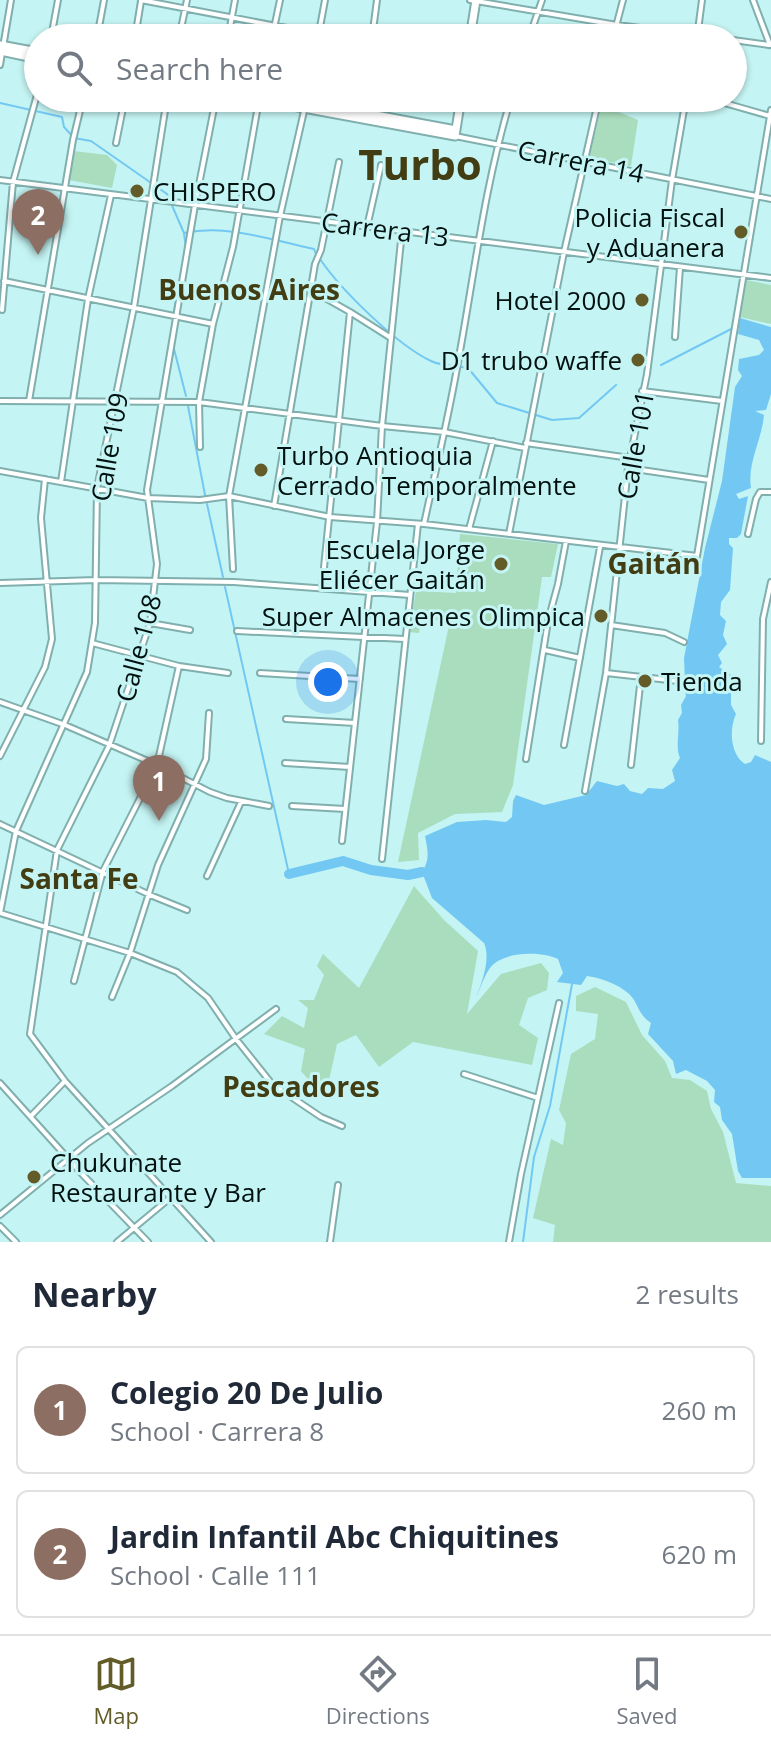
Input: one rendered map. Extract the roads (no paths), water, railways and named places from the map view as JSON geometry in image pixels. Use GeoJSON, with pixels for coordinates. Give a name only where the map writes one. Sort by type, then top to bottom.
{"type":"FeatureCollection","features":[{"type":"Feature","properties":{"kind":"main road"},"geometry":{"type":"LineString","coordinates":[[472,24],[474,0]]}},
{"type":"Feature","properties":{"kind":"main road"},"geometry":{"type":"LineString","coordinates":[[1,48],[24,50]]}},
{"type":"Feature","properties":{"kind":"main road"},"geometry":{"type":"LineString","coordinates":[[1,48],[24,55]]}},
{"type":"Feature","properties":{"kind":"main road","name":"Carrera 14"},"geometry":{"type":"LineString","coordinates":[[343,112],[456,133]]}},
{"type":"Feature","properties":{"kind":"main road"},"geometry":{"type":"LineString","coordinates":[[456,133],[459,112]]}},
{"type":"Feature","properties":{"kind":"street"},"geometry":{"type":"LineString","coordinates":[[0,65],[11,0]]}},
{"type":"Feature","properties":{"kind":"street"},"geometry":{"type":"LineString","coordinates":[[54,24],[58,0]]}},
{"type":"Feature","properties":{"kind":"street"},"geometry":{"type":"LineString","coordinates":[[100,24],[104,0]]}},
{"type":"Feature","properties":{"kind":"street"},"geometry":{"type":"LineString","coordinates":[[137,24],[141,0],[264,24]]}},
{"type":"Feature","properties":{"kind":"street"},"geometry":{"type":"LineString","coordinates":[[182,24],[187,0]]}},
{"type":"Feature","properties":{"kind":"street"},"geometry":{"type":"LineString","coordinates":[[231,24],[235,0]]}},
{"type":"Feature","properties":{"kind":"street"},"geometry":{"type":"LineString","coordinates":[[274,24],[280,0]]}},
{"type":"Feature","properties":{"kind":"street"},"geometry":{"type":"LineString","coordinates":[[321,24],[325,0]]}},
{"type":"Feature","properties":{"kind":"street"},"geometry":{"type":"LineString","coordinates":[[374,24],[377,0]]}},
{"type":"Feature","properties":{"kind":"street"},"geometry":{"type":"LineString","coordinates":[[474,0],[611,24]]}},
{"type":"Feature","properties":{"kind":"street"},"geometry":{"type":"LineString","coordinates":[[508,6],[510,0]]}},
{"type":"Feature","properties":{"kind":"street"},"geometry":{"type":"LineString","coordinates":[[534,24],[542,0]]}},
{"type":"Feature","properties":{"kind":"street"},"geometry":{"type":"LineString","coordinates":[[617,24],[623,0]]}},
{"type":"Feature","properties":{"kind":"street"},"geometry":{"type":"LineString","coordinates":[[699,24],[702,0]]}},
{"type":"Feature","properties":{"kind":"street"},"geometry":{"type":"LineString","coordinates":[[747,42],[770,45],[753,0]]}},
{"type":"Feature","properties":{"kind":"street"},"geometry":{"type":"LineString","coordinates":[[747,110],[770,117]]}},
{"type":"Feature","properties":{"kind":"street"},"geometry":{"type":"LineString","coordinates":[[0,471],[148,498],[200,500],[229,496],[330,517],[469,529],[697,556],[771,110]]}},
{"type":"Feature","properties":{"kind":"street"},"geometry":{"type":"LineString","coordinates":[[2,310],[13,182],[32,112]]}},
{"type":"Feature","properties":{"kind":"street"},"geometry":{"type":"LineString","coordinates":[[29,401],[80,112]]}},
{"type":"Feature","properties":{"kind":"street"},"geometry":{"type":"LineString","coordinates":[[116,143],[122,112]]}},
{"type":"Feature","properties":{"kind":"street","name":"Calle 109"},"geometry":{"type":"LineString","coordinates":[[0,913],[16,831],[87,672],[95,623],[97,488],[134,307],[165,112]]}},
{"type":"Feature","properties":{"kind":"street","name":"Calle 108"},"geometry":{"type":"LineString","coordinates":[[211,1242],[65,1081],[30,1034],[57,850],[109,746],[150,623],[157,564],[147,490],[213,112]]}},
{"type":"Feature","properties":{"kind":"street"},"geometry":{"type":"LineString","coordinates":[[200,447],[199,402],[213,324],[235,235],[257,112]]}},
{"type":"Feature","properties":{"kind":"street"},"geometry":{"type":"LineString","coordinates":[[233,569],[229,496],[276,236],[304,112]]}},
{"type":"Feature","properties":{"kind":"street"},"geometry":{"type":"LineString","coordinates":[[360,116],[361,112]]}},
{"type":"Feature","properties":{"kind":"street"},"geometry":{"type":"LineString","coordinates":[[382,859],[410,595],[421,524],[457,372],[478,241],[507,112]]}},
{"type":"Feature","properties":{"kind":"street"},"geometry":{"type":"LineString","coordinates":[[509,534],[564,252],[596,112]]}},
{"type":"Feature","properties":{"kind":"street","name":"Calle 101"},"geometry":{"type":"LineString","coordinates":[[585,791],[606,673],[628,468],[684,112]]}},
{"type":"Feature","properties":{"kind":"street","name":"Carrera 14"},"geometry":{"type":"LineString","coordinates":[[456,133],[497,145],[771,199]]}},
{"type":"Feature","properties":{"kind":"street"},"geometry":{"type":"LineString","coordinates":[[274,506],[315,264],[321,250],[339,162]]}},
{"type":"Feature","properties":{"kind":"street"},"geometry":{"type":"LineString","coordinates":[[367,227],[381,165]]}},
{"type":"Feature","properties":{"kind":"street","name":"Carrera 13"},"geometry":{"type":"LineString","coordinates":[[0,180],[771,278]]}},
{"type":"Feature","properties":{"kind":"street"},"geometry":{"type":"LineString","coordinates":[[61,482],[88,299],[111,195]]}},
{"type":"Feature","properties":{"kind":"street"},"geometry":{"type":"LineString","coordinates":[[342,841],[377,522],[382,426],[402,231]]}},
{"type":"Feature","properties":{"kind":"street"},"geometry":{"type":"LineString","coordinates":[[675,337],[680,267]]}},
{"type":"Feature","properties":{"kind":"street"},"geometry":{"type":"LineString","coordinates":[[4,281],[213,324]]}},
{"type":"Feature","properties":{"kind":"street"},"geometry":{"type":"LineString","coordinates":[[311,290],[391,337]]}},
{"type":"Feature","properties":{"kind":"street"},"geometry":{"type":"LineString","coordinates":[[322,588],[350,312]]}},
{"type":"Feature","properties":{"kind":"street"},"geometry":{"type":"LineString","coordinates":[[642,391],[722,401]]}},
{"type":"Feature","properties":{"kind":"street"},"geometry":{"type":"LineString","coordinates":[[0,401],[199,402],[630,458]]}},
{"type":"Feature","properties":{"kind":"street"},"geometry":{"type":"LineString","coordinates":[[469,529],[493,441]]}},
{"type":"Feature","properties":{"kind":"street"},"geometry":{"type":"LineString","coordinates":[[628,468],[709,480]]}},
{"type":"Feature","properties":{"kind":"street"},"geometry":{"type":"LineString","coordinates":[[0,756],[45,667],[52,639],[41,518],[45,479]]}},
{"type":"Feature","properties":{"kind":"street"},"geometry":{"type":"LineString","coordinates":[[748,534],[756,499],[760,492],[771,492]]}},
{"type":"Feature","properties":{"kind":"street"},"geometry":{"type":"LineString","coordinates":[[526,759],[548,621],[566,541]]}},
{"type":"Feature","properties":{"kind":"street"},"geometry":{"type":"LineString","coordinates":[[564,745],[601,546]]}},
{"type":"Feature","properties":{"kind":"street"},"geometry":{"type":"LineString","coordinates":[[0,583],[96,580],[234,582],[410,595]]}},
{"type":"Feature","properties":{"kind":"street"},"geometry":{"type":"LineString","coordinates":[[761,741],[763,619],[771,582]]}},
{"type":"Feature","properties":{"kind":"street"},"geometry":{"type":"LineString","coordinates":[[150,623],[190,630]]}},
{"type":"Feature","properties":{"kind":"street"},"geometry":{"type":"LineString","coordinates":[[611,625],[665,633],[684,642]]}},
{"type":"Feature","properties":{"kind":"street"},"geometry":{"type":"LineString","coordinates":[[237,631],[405,639]]}},
{"type":"Feature","properties":{"kind":"street"},"geometry":{"type":"LineString","coordinates":[[92,643],[179,666],[228,673]]}},
{"type":"Feature","properties":{"kind":"street"},"geometry":{"type":"LineString","coordinates":[[545,650],[580,658]]}},
{"type":"Feature","properties":{"kind":"street"},"geometry":{"type":"LineString","coordinates":[[74,981],[103,871],[157,765],[179,666]]}},
{"type":"Feature","properties":{"kind":"street"},"geometry":{"type":"LineString","coordinates":[[260,673],[360,679]]}},
{"type":"Feature","properties":{"kind":"street"},"geometry":{"type":"LineString","coordinates":[[606,673],[678,681]]}},
{"type":"Feature","properties":{"kind":"street"},"geometry":{"type":"LineString","coordinates":[[631,765],[641,677]]}},
{"type":"Feature","properties":{"kind":"street"},"geometry":{"type":"LineString","coordinates":[[0,702],[65,725],[210,792],[241,802],[269,806]]}},
{"type":"Feature","properties":{"kind":"street"},"geometry":{"type":"LineString","coordinates":[[112,997],[130,953],[158,865],[206,759],[209,713]]}},
{"type":"Feature","properties":{"kind":"street"},"geometry":{"type":"LineString","coordinates":[[286,719],[355,723]]}},
{"type":"Feature","properties":{"kind":"street"},"geometry":{"type":"LineString","coordinates":[[285,763],[350,767]]}},
{"type":"Feature","properties":{"kind":"street"},"geometry":{"type":"LineString","coordinates":[[207,876],[241,802]]}},
{"type":"Feature","properties":{"kind":"street"},"geometry":{"type":"LineString","coordinates":[[292,806],[345,809]]}},
{"type":"Feature","properties":{"kind":"street"},"geometry":{"type":"LineString","coordinates":[[0,824],[187,910]]}},
{"type":"Feature","properties":{"kind":"street"},"geometry":{"type":"LineString","coordinates":[[0,913],[130,953],[185,977],[208,998],[272,1084],[321,1117],[342,1126]]}},
{"type":"Feature","properties":{"kind":"street"},"geometry":{"type":"LineString","coordinates":[[509,1242],[559,1003]]}},
{"type":"Feature","properties":{"kind":"street"},"geometry":{"type":"LineString","coordinates":[[0,1215],[107,1129],[172,1086],[276,1009]]}},
{"type":"Feature","properties":{"kind":"street"},"geometry":{"type":"LineString","coordinates":[[464,1074],[538,1098]]}},
{"type":"Feature","properties":{"kind":"street"},"geometry":{"type":"LineString","coordinates":[[30,1117],[65,1081]]}},
{"type":"Feature","properties":{"kind":"street"},"geometry":{"type":"LineString","coordinates":[[0,1083],[148,1242]]}},
{"type":"Feature","properties":{"kind":"street"},"geometry":{"type":"LineString","coordinates":[[330,1242],[338,1185]]}},
{"type":"Feature","properties":{"kind":"street"},"geometry":{"type":"LineString","coordinates":[[117,1242],[170,1198]]}},
{"type":"Feature","properties":{"kind":"street"},"geometry":{"type":"LineString","coordinates":[[0,1226],[16,1242]]}},
{"type":"Feature","properties":{"kind":"water"},"geometry":{"type":"Polygon","coordinates":[[[740,318],[771,327],[771,394],[766,410],[755,411],[764,415],[751,470],[751,488],[736,494],[739,499],[748,496],[741,534],[737,538],[729,538],[733,548],[730,590],[721,602],[720,615],[726,621],[723,635],[727,644],[718,655],[722,663],[719,667],[731,675],[731,705],[736,714],[732,741],[736,754],[745,764],[751,762],[755,755],[771,762],[771,1178],[742,1178],[732,1134],[722,1120],[720,1107],[714,1102],[715,1090],[707,1081],[686,1070],[676,1074],[673,1061],[648,1034],[651,1023],[631,996],[619,987],[587,976],[581,985],[557,982],[563,973],[558,959],[522,954],[496,962],[476,998],[486,963],[484,943],[432,898],[422,872],[428,855],[425,836],[457,822],[506,822],[512,817],[516,795],[544,805],[586,795],[597,781],[617,786],[624,784],[630,791],[642,794],[648,788],[663,789],[675,781],[672,770],[680,758],[678,720],[686,696],[684,658],[705,548],[722,481],[735,387],[742,376],[738,370],[739,359],[759,355],[764,350],[759,340],[738,334],[740,318]]]}},
{"type":"Feature","properties":{"kind":"waterway"},"geometry":{"type":"LineString","coordinates":[[0,103],[24,108]]}},
{"type":"Feature","properties":{"kind":"waterway"},"geometry":{"type":"LineString","coordinates":[[40,112],[62,117],[64,127],[74,138],[91,141],[167,194],[184,233],[217,230],[249,234],[314,249],[316,254]]}},
{"type":"Feature","properties":{"kind":"waterway"},"geometry":{"type":"LineString","coordinates":[[174,311],[186,247],[184,234]]}},
{"type":"Feature","properties":{"kind":"waterway"},"geometry":{"type":"LineString","coordinates":[[320,259],[355,301],[386,330],[431,361],[468,368],[497,403],[552,420],[579,418],[616,385]]}},
{"type":"Feature","properties":{"kind":"waterway"},"geometry":{"type":"LineString","coordinates":[[171,339],[173,320]]}},
{"type":"Feature","properties":{"kind":"waterway"},"geometry":{"type":"LineString","coordinates":[[661,365],[739,325]]}},
{"type":"Feature","properties":{"kind":"waterway"},"geometry":{"type":"LineString","coordinates":[[173,345],[186,396]]}},
{"type":"Feature","properties":{"kind":"waterway"},"geometry":{"type":"LineString","coordinates":[[188,406],[205,495]]}},
{"type":"Feature","properties":{"kind":"waterway"},"geometry":{"type":"LineString","coordinates":[[207,504],[223,577]]}},
{"type":"Feature","properties":{"kind":"waterway"},"geometry":{"type":"LineString","coordinates":[[225,587],[289,874]]}},
{"type":"Feature","properties":{"kind":"waterway"},"geometry":{"type":"LineString","coordinates":[[289,874],[343,861],[371,870],[408,875],[422,872]]}},
{"type":"Feature","properties":{"kind":"waterway"},"geometry":{"type":"LineString","coordinates":[[523,1242],[534,1157],[550,1106],[572,984]]}},
{"type":"Feature","properties":{"kind":"place","name":"CHISPERO"},"geometry":{"type":"Point","coordinates":[137,191]}},
{"type":"Feature","properties":{"kind":"place","name":"Policia Fiscal y Aduanera"},"geometry":{"type":"Point","coordinates":[741,232]}},
{"type":"Feature","properties":{"kind":"place","name":"Jardin Infantil Abc Chiquitines"},"geometry":{"type":"Point","coordinates":[38,255]}},
{"type":"Feature","properties":{"kind":"place","name":"Hotel 2000"},"geometry":{"type":"Point","coordinates":[642,300]}},
{"type":"Feature","properties":{"kind":"place","name":"D1 trubo waffe"},"geometry":{"type":"Point","coordinates":[638,360]}},
{"type":"Feature","properties":{"kind":"place","name":"Turbo Antioquia Cerrado Temporalmente"},"geometry":{"type":"Point","coordinates":[261,470]}},
{"type":"Feature","properties":{"kind":"place","name":"Escuela Jorge Eliécer Gaitán"},"geometry":{"type":"Point","coordinates":[501,564]}},
{"type":"Feature","properties":{"kind":"place","name":"Super Almacenes Olimpica"},"geometry":{"type":"Point","coordinates":[601,616]}},
{"type":"Feature","properties":{"kind":"place","name":"Tienda"},"geometry":{"type":"Point","coordinates":[645,681]}},
{"type":"Feature","properties":{"kind":"place","name":"Colegio 20 De Julio"},"geometry":{"type":"Point","coordinates":[159,821]}},
{"type":"Feature","properties":{"kind":"place","name":"Chukunate Restaurante y Bar"},"geometry":{"type":"Point","coordinates":[34,1177]}},
{"type":"Feature","properties":{"kind":"district","name":"Turbo"},"geometry":{"type":"Point","coordinates":[420,163]}},
{"type":"Feature","properties":{"kind":"district","name":"Buenos Aires"},"geometry":{"type":"Point","coordinates":[249,289]}},
{"type":"Feature","properties":{"kind":"district","name":"Gaitán"},"geometry":{"type":"Point","coordinates":[654,563]}},
{"type":"Feature","properties":{"kind":"district","name":"Santa Fe"},"geometry":{"type":"Point","coordinates":[79,878]}},
{"type":"Feature","properties":{"kind":"district","name":"Pescadores"},"geometry":{"type":"Point","coordinates":[301,1086]}}]}
